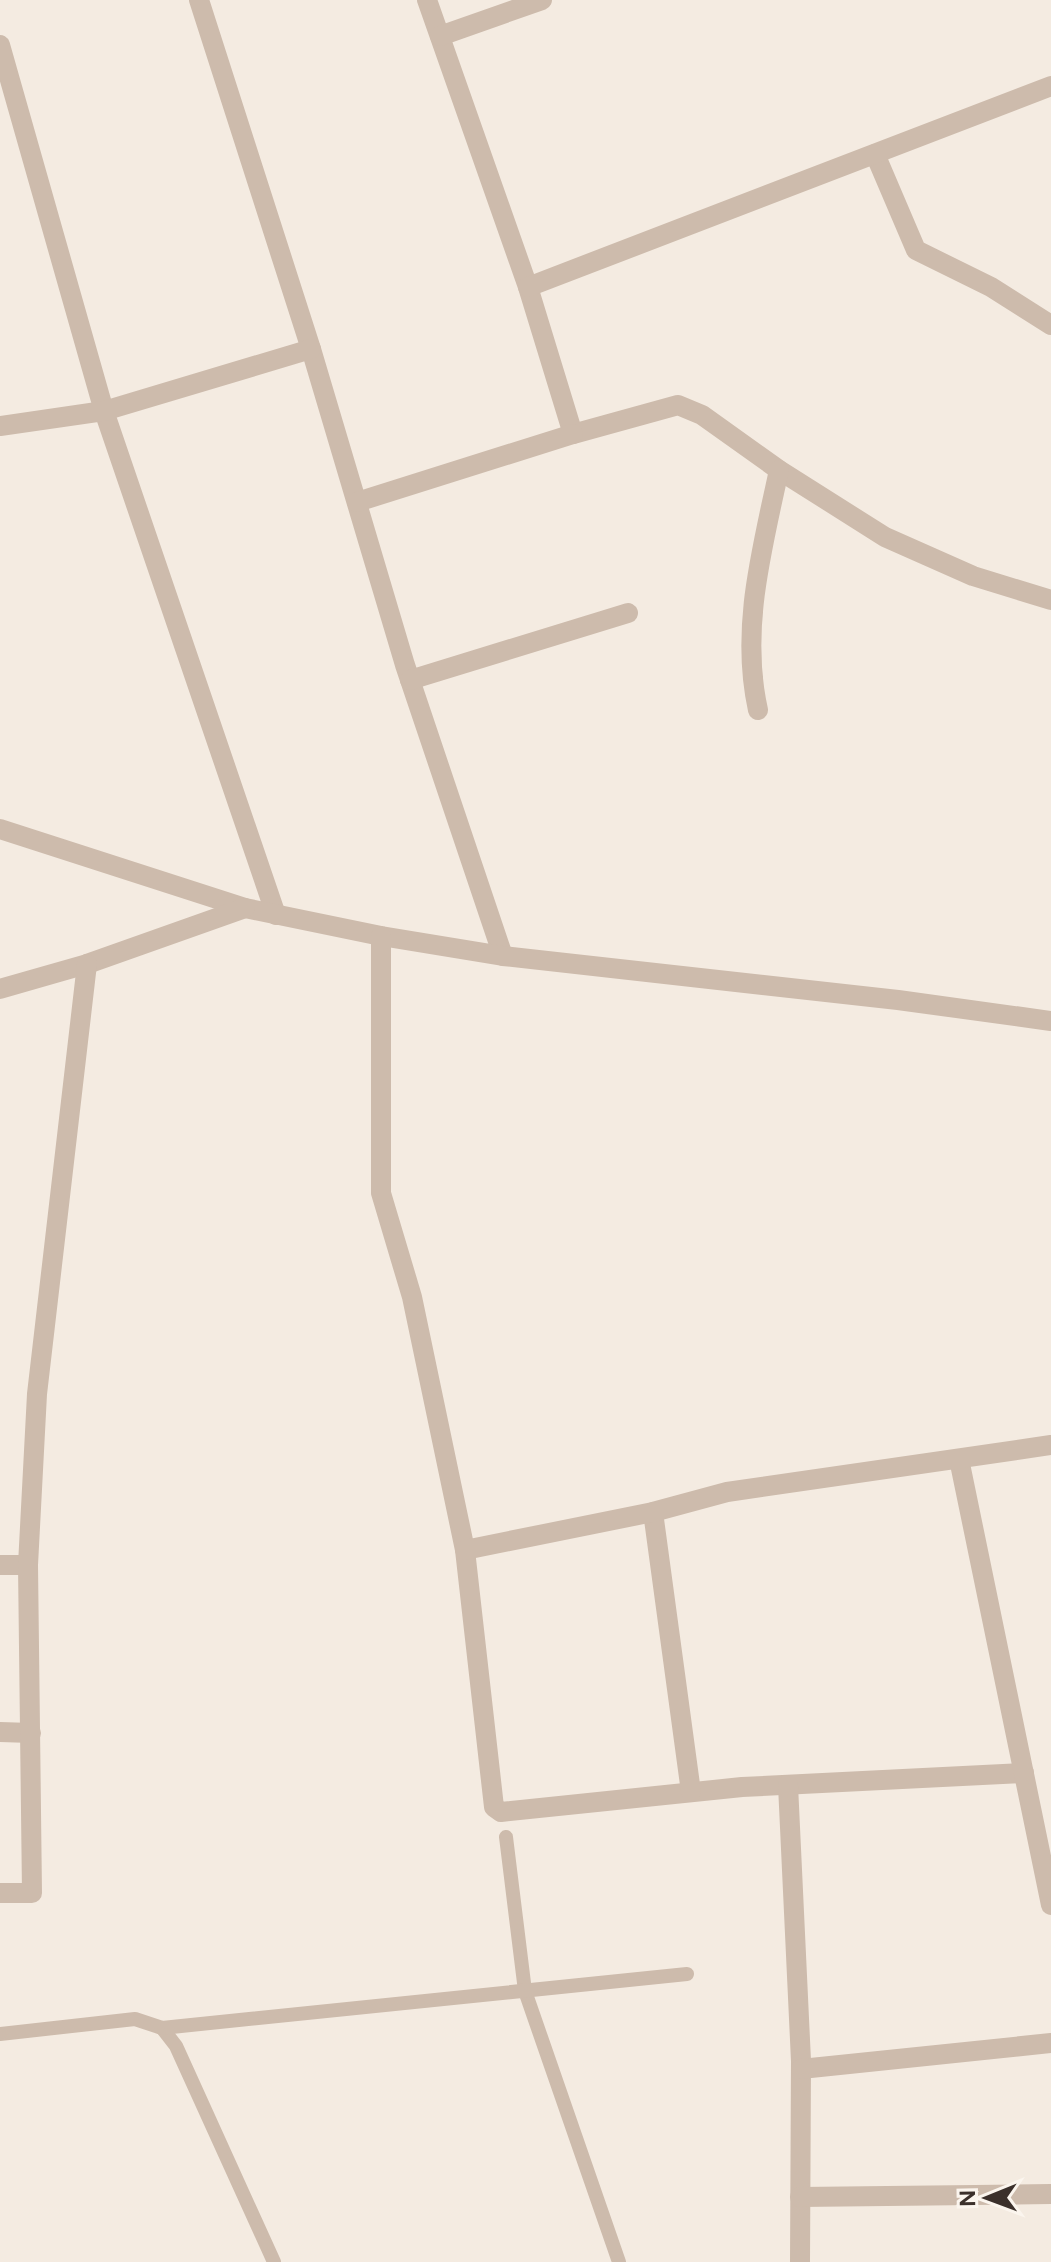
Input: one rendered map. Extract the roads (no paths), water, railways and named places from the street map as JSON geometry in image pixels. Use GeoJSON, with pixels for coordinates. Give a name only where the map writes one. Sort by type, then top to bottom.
{"type":"FeatureCollection","features":[{"type":"Feature","properties":{"kind":"street"},"geometry":{"type":"LineString","coordinates":[[199,0],[311,349],[410,680],[503,956]]}},
{"type":"Feature","properties":{"kind":"street"},"geometry":{"type":"LineString","coordinates":[[427,0],[528,287],[573,434]]}},
{"type":"Feature","properties":{"kind":"street"},"geometry":{"type":"LineString","coordinates":[[440,36],[542,0]]}},
{"type":"Feature","properties":{"kind":"street"},"geometry":{"type":"LineString","coordinates":[[0,45],[104,411],[276,915]]}},
{"type":"Feature","properties":{"kind":"street"},"geometry":{"type":"LineString","coordinates":[[528,287],[1051,86]]}},
{"type":"Feature","properties":{"kind":"street"},"geometry":{"type":"LineString","coordinates":[[875,154],[916,250],[991,287],[1051,325]]}},
{"type":"Feature","properties":{"kind":"street"},"geometry":{"type":"LineString","coordinates":[[0,426],[104,411],[311,349]]}},
{"type":"Feature","properties":{"kind":"street"},"geometry":{"type":"LineString","coordinates":[[357,502],[573,434],[678,405],[702,415],[779,470],[885,537],[973,576],[1051,600]]}},
{"type":"Feature","properties":{"kind":"street"},"geometry":{"type":"LineString","coordinates":[[758,710],[752,682],[750,634],[755,587],[779,470]]}},
{"type":"Feature","properties":{"kind":"street"},"geometry":{"type":"LineString","coordinates":[[410,680],[628,613]]}},
{"type":"Feature","properties":{"kind":"street"},"geometry":{"type":"LineString","coordinates":[[0,829],[245,908],[381,936],[503,956],[898,1000],[1051,1021]]}},
{"type":"Feature","properties":{"kind":"street"},"geometry":{"type":"LineString","coordinates":[[0,989],[87,964],[245,908]]}},
{"type":"Feature","properties":{"kind":"street"},"geometry":{"type":"LineString","coordinates":[[381,936],[381,1193],[412,1297],[465,1550],[494,1807],[501,1812],[691,1792],[1024,1773]]}},
{"type":"Feature","properties":{"kind":"street"},"geometry":{"type":"LineString","coordinates":[[0,1893],[32,1893],[28,1565],[37,1394],[87,964]]}},
{"type":"Feature","properties":{"kind":"street"},"geometry":{"type":"LineString","coordinates":[[465,1550],[653,1512],[727,1492],[1051,1445]]}},
{"type":"Feature","properties":{"kind":"street"},"geometry":{"type":"LineString","coordinates":[[959,1459],[1024,1773],[1045,1839],[1051,1905]]}},
{"type":"Feature","properties":{"kind":"street"},"geometry":{"type":"LineString","coordinates":[[653,1512],[691,1792]]}},
{"type":"Feature","properties":{"kind":"street"},"geometry":{"type":"LineString","coordinates":[[0,1565],[28,1565]]}},
{"type":"Feature","properties":{"kind":"street"},"geometry":{"type":"LineString","coordinates":[[0,1732],[31,1733]]}},
{"type":"Feature","properties":{"kind":"street"},"geometry":{"type":"LineString","coordinates":[[788,1785],[801,2069],[800,2262]]}},
{"type":"Feature","properties":{"kind":"street"},"geometry":{"type":"LineString","coordinates":[[801,2069],[1051,2043]]}},
{"type":"Feature","properties":{"kind":"street"},"geometry":{"type":"LineString","coordinates":[[800,2197],[1051,2194]]}},
{"type":"Feature","properties":{"kind":"lane"},"geometry":{"type":"LineString","coordinates":[[506,1837],[525,1991],[619,2262]]}},
{"type":"Feature","properties":{"kind":"lane"},"geometry":{"type":"LineString","coordinates":[[0,2034],[135,2019],[162,2028],[687,1974]]}},
{"type":"Feature","properties":{"kind":"lane"},"geometry":{"type":"LineString","coordinates":[[162,2028],[176,2046],[274,2262]]}}]}
